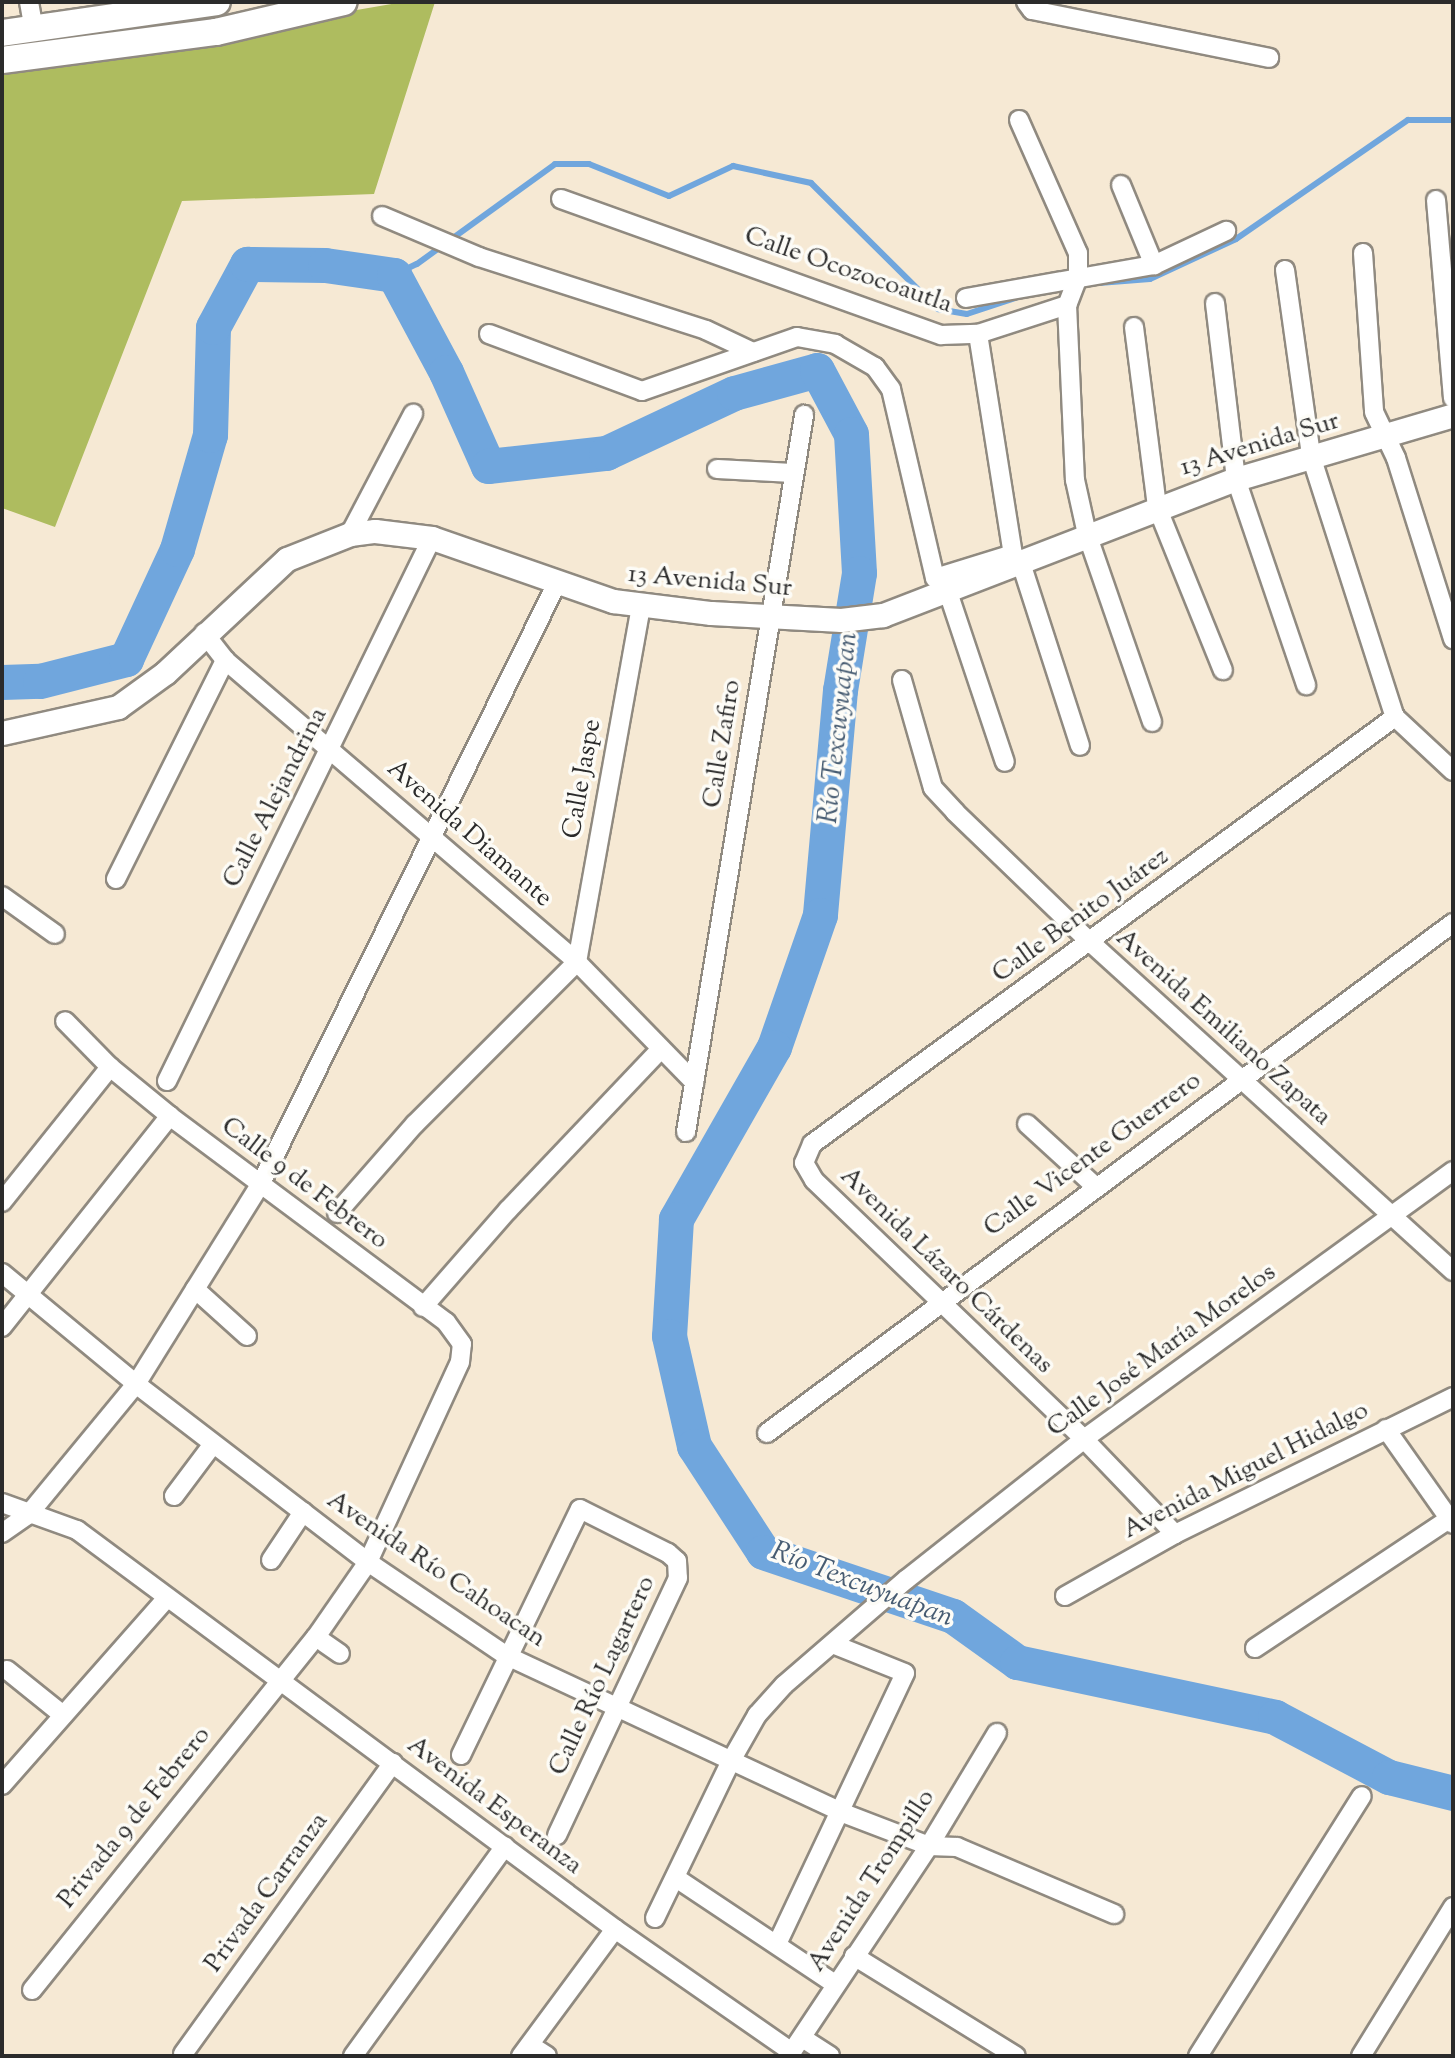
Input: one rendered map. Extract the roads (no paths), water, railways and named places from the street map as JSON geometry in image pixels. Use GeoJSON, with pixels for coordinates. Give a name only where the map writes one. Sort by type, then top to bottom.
{"type":"FeatureCollection","features":[{"type":"Feature","properties":{"kind":"main road"},"geometry":{"type":"LineString","coordinates":[[2,33],[170,6],[217,2]]}},
{"type":"Feature","properties":{"kind":"main road"},"geometry":{"type":"LineString","coordinates":[[2,60],[216,32],[344,2]]}},
{"type":"Feature","properties":{"kind":"street"},"geometry":{"type":"LineString","coordinates":[[29,2],[34,29]]}},
{"type":"Feature","properties":{"kind":"street"},"geometry":{"type":"LineString","coordinates":[[1026,2],[1032,10],[1269,58]]}},
{"type":"Feature","properties":{"kind":"street"},"geometry":{"type":"LineString","coordinates":[[1019,120],[1078,253],[1078,277],[1067,306],[1075,480],[1087,534],[1152,722]]}},
{"type":"Feature","properties":{"kind":"street"},"geometry":{"type":"LineString","coordinates":[[1121,185],[1154,265]]}},
{"type":"Feature","properties":{"kind":"street","name":"Calle Ocozocoautla"},"geometry":{"type":"LineString","coordinates":[[561,199],[942,335],[978,334],[1017,558],[1080,746]]}},
{"type":"Feature","properties":{"kind":"street"},"geometry":{"type":"LineString","coordinates":[[1436,200],[1453,398]]}},
{"type":"Feature","properties":{"kind":"street"},"geometry":{"type":"LineString","coordinates":[[383,216],[479,257],[706,330],[753,352]]}},
{"type":"Feature","properties":{"kind":"street"},"geometry":{"type":"LineString","coordinates":[[966,298],[1154,265],[1226,231]]}},
{"type":"Feature","properties":{"kind":"street"},"geometry":{"type":"LineString","coordinates":[[1363,253],[1374,412],[1396,458],[1453,639]]}},
{"type":"Feature","properties":{"kind":"street"},"geometry":{"type":"LineString","coordinates":[[1285,270],[1311,456],[1395,717],[1453,771]]}},
{"type":"Feature","properties":{"kind":"street"},"geometry":{"type":"LineString","coordinates":[[1215,303],[1236,479],[1306,685]]}},
{"type":"Feature","properties":{"kind":"street"},"geometry":{"type":"LineString","coordinates":[[978,334],[1067,306]]}},
{"type":"Feature","properties":{"kind":"street"},"geometry":{"type":"LineString","coordinates":[[1134,327],[1157,508],[1223,670]]}},
{"type":"Feature","properties":{"kind":"street"},"geometry":{"type":"LineString","coordinates":[[489,334],[642,391],[797,337],[835,344],[875,367],[891,390],[942,585],[1005,762]]}},
{"type":"Feature","properties":{"kind":"street"},"geometry":{"type":"LineString","coordinates":[[350,534],[413,414]]}},
{"type":"Feature","properties":{"kind":"street","name":"Calle Zafiro"},"geometry":{"type":"LineString","coordinates":[[686,1132],[804,415]]}},
{"type":"Feature","properties":{"kind":"street","name":"13 Avenida Sur"},"geometry":{"type":"LineString","coordinates":[[2,733],[118,707],[165,673],[204,633],[287,559],[350,534],[375,531],[432,538],[555,584],[641,606],[841,620],[883,615],[942,585],[1236,479],[1453,415]]}},
{"type":"Feature","properties":{"kind":"street"},"geometry":{"type":"LineString","coordinates":[[717,469],[793,473]]}},
{"type":"Feature","properties":{"kind":"street","name":"Calle Alejandrina"},"geometry":{"type":"LineString","coordinates":[[167,1080],[432,538]]}},
{"type":"Feature","properties":{"kind":"street"},"geometry":{"type":"LineString","coordinates":[[2,1533],[28,1516],[136,1384],[260,1185],[555,584]]}},
{"type":"Feature","properties":{"kind":"street","name":"Calle Jaspe"},"geometry":{"type":"LineString","coordinates":[[578,962],[641,606]]}},
{"type":"Feature","properties":{"kind":"street","name":"Avenida Diamante"},"geometry":{"type":"LineString","coordinates":[[204,633],[225,660],[578,962],[694,1083]]}},
{"type":"Feature","properties":{"kind":"street"},"geometry":{"type":"LineString","coordinates":[[116,879],[225,660]]}},
{"type":"Feature","properties":{"kind":"street","name":"Avenida Emiliano Zapata"},"geometry":{"type":"LineString","coordinates":[[902,680],[933,788],[1090,942],[1453,1271]]}},
{"type":"Feature","properties":{"kind":"street","name":"Calle Benito Juárez"},"geometry":{"type":"LineString","coordinates":[[804,1163],[812,1144],[1395,717]]}},
{"type":"Feature","properties":{"kind":"street"},"geometry":{"type":"LineString","coordinates":[[2,896],[55,934]]}},
{"type":"Feature","properties":{"kind":"street","name":"Calle Vicente Guerrero"},"geometry":{"type":"LineString","coordinates":[[767,1433],[938,1302],[1453,923]]}},
{"type":"Feature","properties":{"kind":"street"},"geometry":{"type":"LineString","coordinates":[[337,1213],[415,1125],[578,962]]}},
{"type":"Feature","properties":{"kind":"street","name":"Calle 9 de Febrero"},"geometry":{"type":"LineString","coordinates":[[65,1021],[110,1067],[170,1116],[446,1322],[462,1345]]}},
{"type":"Feature","properties":{"kind":"street"},"geometry":{"type":"LineString","coordinates":[[423,1307],[508,1210],[661,1049]]}},
{"type":"Feature","properties":{"kind":"street"},"geometry":{"type":"LineString","coordinates":[[2,1202],[110,1067]]}},
{"type":"Feature","properties":{"kind":"street"},"geometry":{"type":"LineString","coordinates":[[2,1326],[170,1116]]}},
{"type":"Feature","properties":{"kind":"street"},"geometry":{"type":"LineString","coordinates":[[1027,1124],[1096,1186]]}},
{"type":"Feature","properties":{"kind":"street","name":"Avenida Lázaro Cárdenas"},"geometry":{"type":"LineString","coordinates":[[804,1163],[814,1180],[938,1302],[1084,1439],[1175,1534]]}},
{"type":"Feature","properties":{"kind":"street","name":"Calle José María Morelos"},"geometry":{"type":"LineString","coordinates":[[655,1918],[732,1759],[757,1714],[784,1685],[835,1646],[907,1579],[1084,1439],[1453,1171]]}},
{"type":"Feature","properties":{"kind":"street","name":"Avenida Río Cahoacan"},"geometry":{"type":"LineString","coordinates":[[2,1273],[136,1384],[368,1562],[507,1656],[843,1813],[929,1846],[957,1847],[1114,1914]]}},
{"type":"Feature","properties":{"kind":"street"},"geometry":{"type":"LineString","coordinates":[[195,1289],[247,1336]]}},
{"type":"Feature","properties":{"kind":"street","name":"Privada 9 de Febrero"},"geometry":{"type":"LineString","coordinates":[[32,1990],[316,1637],[368,1562],[460,1362],[462,1345]]}},
{"type":"Feature","properties":{"kind":"street","name":"Avenida Miguel Hidalgo"},"geometry":{"type":"LineString","coordinates":[[1065,1596],[1175,1534],[1453,1397]]}},
{"type":"Feature","properties":{"kind":"street"},"geometry":{"type":"LineString","coordinates":[[1255,1648],[1451,1521],[1386,1429]]}},
{"type":"Feature","properties":{"kind":"street"},"geometry":{"type":"LineString","coordinates":[[174,1496],[213,1444]]}},
{"type":"Feature","properties":{"kind":"street","name":"Avenida Esperanza"},"geometry":{"type":"LineString","coordinates":[[2,1503],[28,1516],[77,1530],[615,1929],[795,2049],[830,2056]]}},
{"type":"Feature","properties":{"kind":"street","name":"Calle Río Lagartero"},"geometry":{"type":"LineString","coordinates":[[507,1656],[580,1508],[677,1561],[678,1578],[557,1835]]}},
{"type":"Feature","properties":{"kind":"street"},"geometry":{"type":"LineString","coordinates":[[271,1560],[303,1512]]}},
{"type":"Feature","properties":{"kind":"street"},"geometry":{"type":"LineString","coordinates":[[2,1785],[167,1598]]}},
{"type":"Feature","properties":{"kind":"street"},"geometry":{"type":"LineString","coordinates":[[316,1637],[340,1654]]}},
{"type":"Feature","properties":{"kind":"street"},"geometry":{"type":"LineString","coordinates":[[778,1942],[843,1813],[905,1673],[835,1646]]}},
{"type":"Feature","properties":{"kind":"street"},"geometry":{"type":"LineString","coordinates":[[461,1755],[507,1656]]}},
{"type":"Feature","properties":{"kind":"street"},"geometry":{"type":"LineString","coordinates":[[7,1670],[63,1715]]}},
{"type":"Feature","properties":{"kind":"street","name":"Avenida Trompillo"},"geometry":{"type":"LineString","coordinates":[[795,2049],[835,1984],[929,1846],[997,1733]]}},
{"type":"Feature","properties":{"kind":"street","name":"Privada Carranza"},"geometry":{"type":"LineString","coordinates":[[183,2054],[393,1763]]}},
{"type":"Feature","properties":{"kind":"street"},"geometry":{"type":"LineString","coordinates":[[1198,2056],[1362,1796]]}},
{"type":"Feature","properties":{"kind":"street"},"geometry":{"type":"LineString","coordinates":[[352,2056],[505,1846]]}},
{"type":"Feature","properties":{"kind":"street"},"geometry":{"type":"LineString","coordinates":[[676,1878],[778,1942],[835,1984]]}},
{"type":"Feature","properties":{"kind":"street"},"geometry":{"type":"LineString","coordinates":[[1361,2056],[1453,1906]]}},
{"type":"Feature","properties":{"kind":"street"},"geometry":{"type":"LineString","coordinates":[[547,2056],[525,2050],[615,1929]]}},
{"type":"Feature","properties":{"kind":"street"},"geometry":{"type":"LineString","coordinates":[[854,1956],[1016,2056]]}},
{"type":"Feature","properties":{"kind":"waterway"},"geometry":{"type":"LineString","coordinates":[[1099,283],[1150,279],[1236,239],[1408,120],[1453,120]]}},
{"type":"Feature","properties":{"kind":"waterway"},"geometry":{"type":"LineString","coordinates":[[394,275],[417,264],[555,164],[589,164],[669,196],[733,166],[811,183],[938,309],[967,314],[1018,297]]}},
{"type":"Feature","properties":{"kind":"waterway","name":"Río Texcuyuapan"},"geometry":{"type":"LineString","coordinates":[[2,682],[40,681],[126,659],[177,549],[210,435],[213,327],[247,264],[325,265],[394,275],[446,372],[488,466],[606,453],[734,393],[817,370],[851,434],[859,573],[840,690],[820,915],[774,1047],[676,1219],[669,1336],[694,1446],[763,1552],[953,1616],[1017,1662],[1275,1717],[1389,1777],[1453,1793]]}}]}
